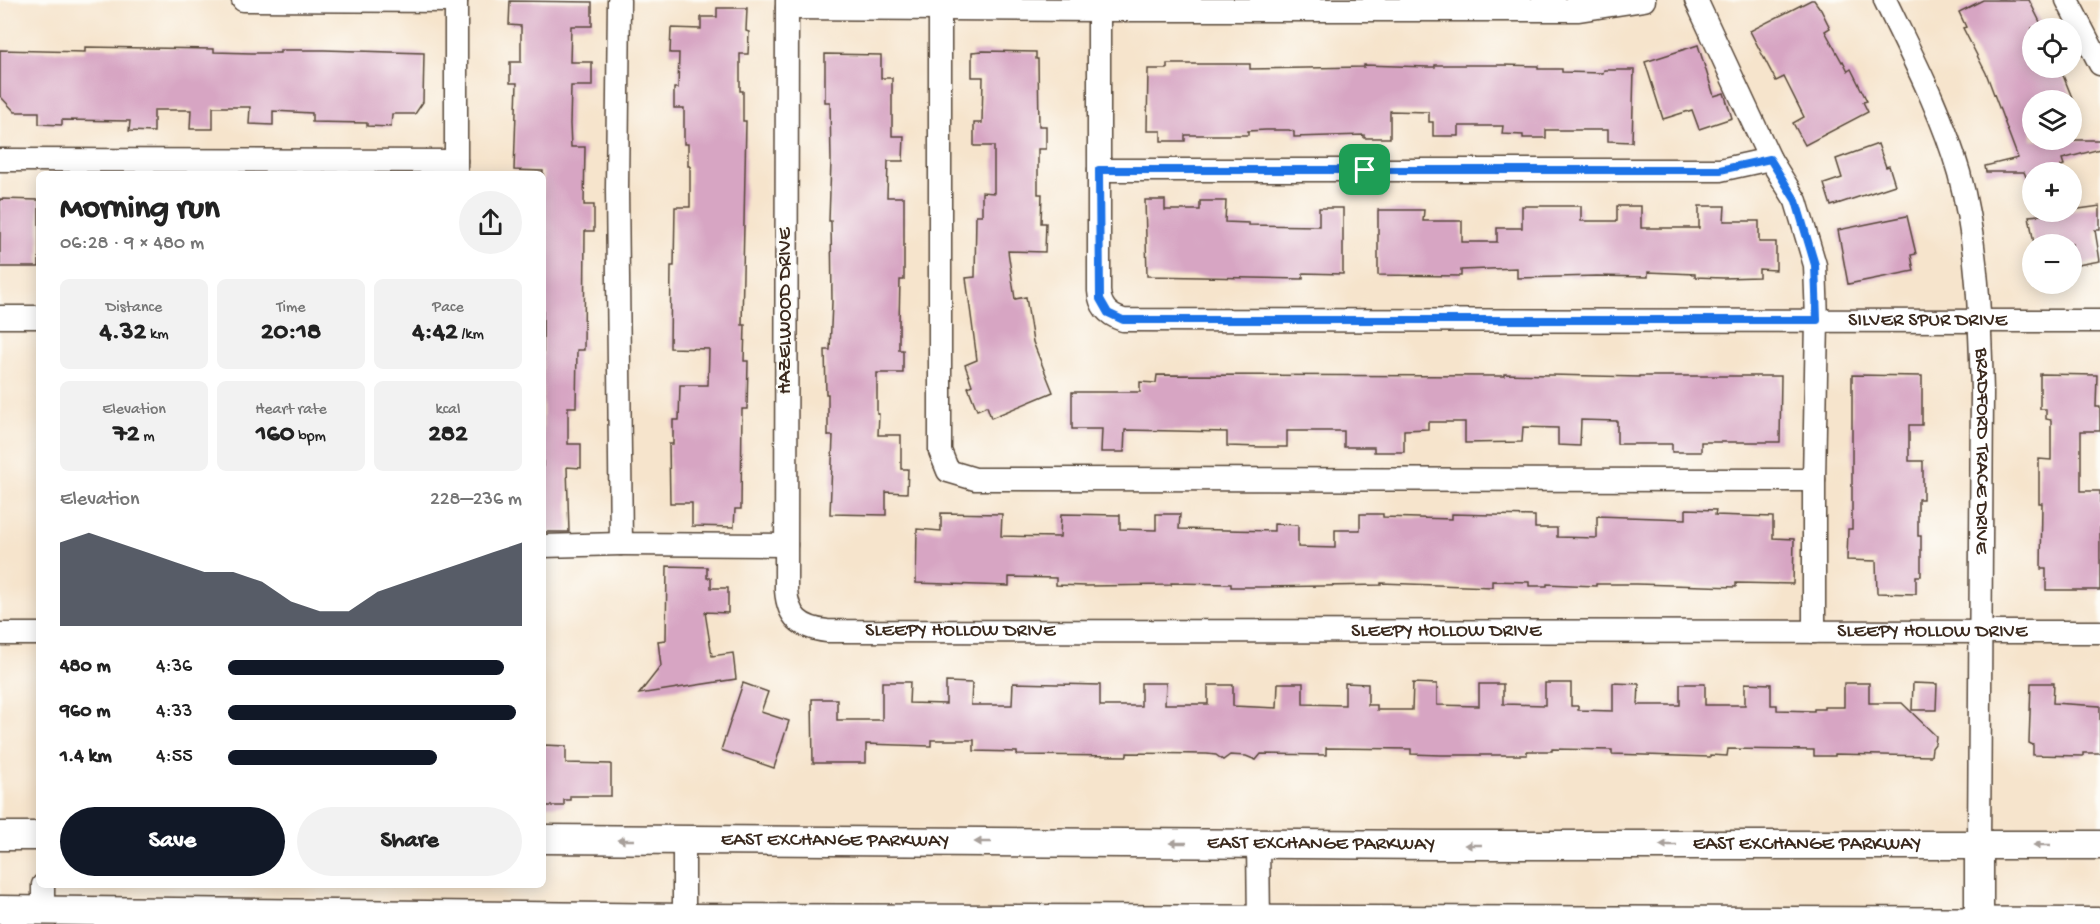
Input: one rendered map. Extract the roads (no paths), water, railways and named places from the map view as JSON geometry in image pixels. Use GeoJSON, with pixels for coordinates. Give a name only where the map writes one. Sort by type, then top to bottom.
{"type":"FeatureCollection","features":[{"type":"Feature","properties":{"kind":"main road"},"geometry":{"type":"LineString","coordinates":[[0,836],[36,836]]}},
{"type":"Feature","properties":{"kind":"main road","name":"EAST EXCHANGE PARKWAY"},"geometry":{"type":"LineString","coordinates":[[546,839],[1258,844],[2100,845]]}},
{"type":"Feature","properties":{"kind":"main road"},"geometry":{"type":"LineString","coordinates":[[1979,846],[1979,923]]}},
{"type":"Feature","properties":{"kind":"main road"},"geometry":{"type":"LineString","coordinates":[[0,910],[43,898],[590,921],[2100,922]]}},
{"type":"Feature","properties":{"kind":"street"},"geometry":{"type":"LineString","coordinates":[[0,160],[456,168],[456,1],[243,0]]}},
{"type":"Feature","properties":{"kind":"street"},"geometry":{"type":"LineString","coordinates":[[619,0],[617,189],[621,544]]}},
{"type":"Feature","properties":{"kind":"street"},"geometry":{"type":"LineString","coordinates":[[787,4],[1414,5],[1579,10],[1644,0]]}},
{"type":"Feature","properties":{"kind":"street"},"geometry":{"type":"LineString","coordinates":[[1696,0],[1770,159],[1796,201],[1815,265],[1817,320],[1814,632]]}},
{"type":"Feature","properties":{"kind":"street","name":"BRADFORD TRACE DRIVE"},"geometry":{"type":"LineString","coordinates":[[1885,0],[1943,127],[1959,173],[1971,227],[1980,320],[1979,846]]}},
{"type":"Feature","properties":{"kind":"street"},"geometry":{"type":"LineString","coordinates":[[2067,0],[2100,64]]}},
{"type":"Feature","properties":{"kind":"street","name":"HAZELWOOD DRIVE"},"geometry":{"type":"LineString","coordinates":[[787,4],[786,545],[787,603],[796,618]]}},
{"type":"Feature","properties":{"kind":"street"},"geometry":{"type":"LineString","coordinates":[[940,4],[940,451],[948,471],[975,479],[1814,480]]}},
{"type":"Feature","properties":{"kind":"street"},"geometry":{"type":"LineString","coordinates":[[1099,5],[1099,170],[1720,170],[1770,159]]}},
{"type":"Feature","properties":{"kind":"street","name":"SILVER SPUR DRIVE"},"geometry":{"type":"LineString","coordinates":[[1099,170],[1100,299],[1108,313],[1123,320],[2100,321]]}},
{"type":"Feature","properties":{"kind":"street"},"geometry":{"type":"LineString","coordinates":[[0,317],[36,317]]}},
{"type":"Feature","properties":{"kind":"street"},"geometry":{"type":"LineString","coordinates":[[546,546],[786,545]]}},
{"type":"Feature","properties":{"kind":"street","name":"SLEEPY HOLLOW DRIVE"},"geometry":{"type":"LineString","coordinates":[[796,618],[814,630],[827,631],[2100,632]]}},
{"type":"Feature","properties":{"kind":"street"},"geometry":{"type":"LineString","coordinates":[[0,634],[36,634]]}},
{"type":"Feature","properties":{"kind":"street"},"geometry":{"type":"LineString","coordinates":[[684,840],[684,921]]}},
{"type":"Feature","properties":{"kind":"street"},"geometry":{"type":"LineString","coordinates":[[1258,844],[1259,922]]}}]}
